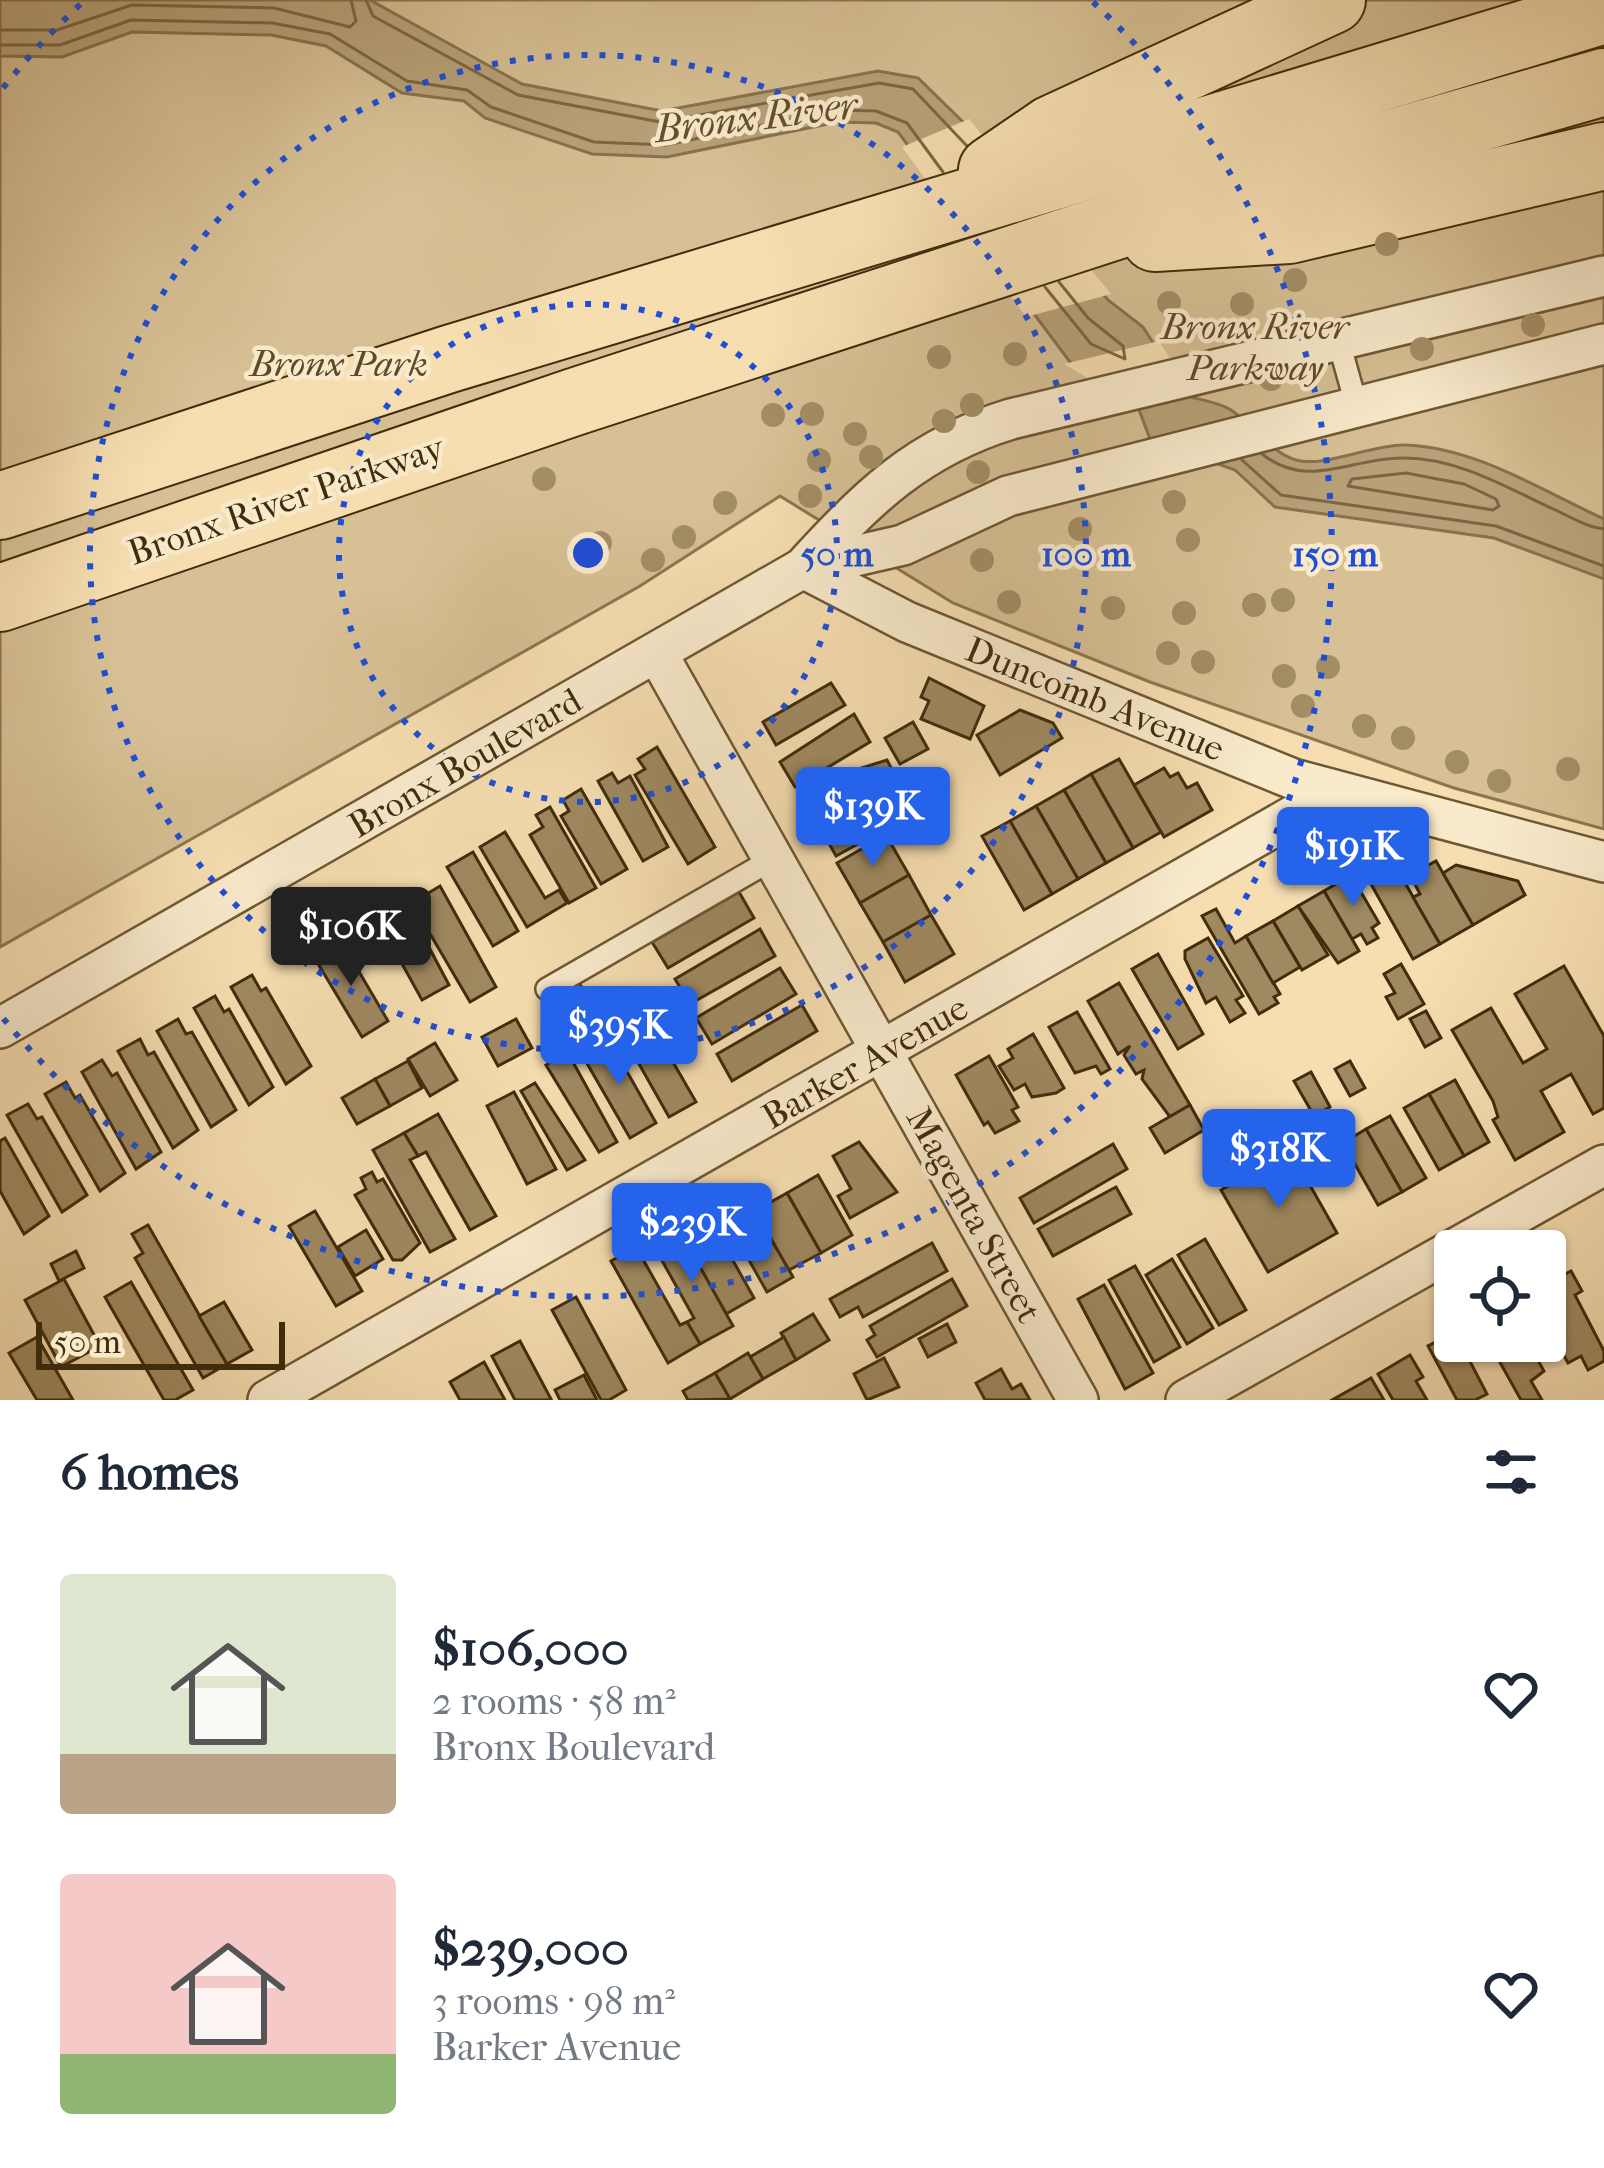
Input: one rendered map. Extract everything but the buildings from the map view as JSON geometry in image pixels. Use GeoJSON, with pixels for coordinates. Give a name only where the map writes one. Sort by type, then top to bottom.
{"type":"FeatureCollection","features":[{"type":"Feature","properties":{"kind":"highway"},"geometry":{"type":"LineString","coordinates":[[0,506],[449,359],[934,211],[1070,147],[1332,0]]}},
{"type":"Feature","properties":{"kind":"highway"},"geometry":{"type":"LineString","coordinates":[[1070,147],[1604,10]]}},
{"type":"Feature","properties":{"kind":"highway","name":"Bronx River Parkway"},"geometry":{"type":"LineString","coordinates":[[0,598],[574,402],[980,271],[1448,123],[1604,82]]}},
{"type":"Feature","properties":{"kind":"highway"},"geometry":{"type":"LineString","coordinates":[[1068,243],[1289,230],[1604,156]]}},
{"type":"Feature","properties":{"kind":"street","name":"Bronx Boulevard"},"geometry":{"type":"LineString","coordinates":[[803,568],[871,493],[961,437],[1011,419],[1604,276]]}},
{"type":"Feature","properties":{"kind":"street","name":"Bronx Boulevard"},"geometry":{"type":"LineString","coordinates":[[0,1028],[803,568],[903,545],[967,510],[1029,490],[1604,344]]}},
{"type":"Feature","properties":{"kind":"street","name":"Duncomb Avenue"},"geometry":{"type":"LineString","coordinates":[[803,568],[907,622],[1335,792],[1604,862]]}},
{"type":"Feature","properties":{"kind":"street","name":"Magenta Street"},"geometry":{"type":"LineString","coordinates":[[657,653],[1078,1400]]}},
{"type":"Feature","properties":{"kind":"street","name":"Barker Avenue"},"geometry":{"type":"LineString","coordinates":[[268,1400],[1335,792]]}},
{"type":"Feature","properties":{"kind":"street"},"geometry":{"type":"LineString","coordinates":[[1186,1400],[1604,1165]]}},
{"type":"Feature","properties":{"kind":"lane"},"geometry":{"type":"LineString","coordinates":[[1338,339],[1356,404]]}},
{"type":"Feature","properties":{"kind":"lane"},"geometry":{"type":"LineString","coordinates":[[547,989],[773,859]]}},
{"type":"Feature","properties":{"kind":"green space","name":"Bronx Park"},"geometry":{"type":"Polygon","coordinates":[[[0,0],[1604,0],[1604,829],[1454,788],[1347,751],[1150,682],[953,603],[780,496],[640,586],[0,947],[0,0]]]}},
{"type":"Feature","properties":{"kind":"water","name":"Bronx River"},"geometry":{"type":"Polygon","coordinates":[[[0,0],[370,0],[522,84],[662,111],[878,71],[918,78],[963,122],[1108,300],[1143,327],[1187,396],[1231,410],[1278,451],[1296,460],[1320,461],[1405,445],[1457,453],[1508,472],[1604,519],[1604,579],[1494,538],[1275,507],[1235,470],[1150,439],[1135,399],[1073,366],[898,132],[876,123],[838,122],[667,157],[592,154],[485,118],[464,101],[402,93],[326,46],[271,35],[132,32],[62,57],[0,56],[0,0]]]}},
{"type":"Feature","properties":{"kind":"pier"},"geometry":{"type":"Polygon","coordinates":[[[969,119],[1111,294],[1026,317],[902,147],[969,119]]]}},
{"type":"Feature","properties":{"kind":"pier"},"geometry":{"type":"Polygon","coordinates":[[[1159,341],[1189,389],[1130,403],[1064,364],[1159,341]]]}}]}
